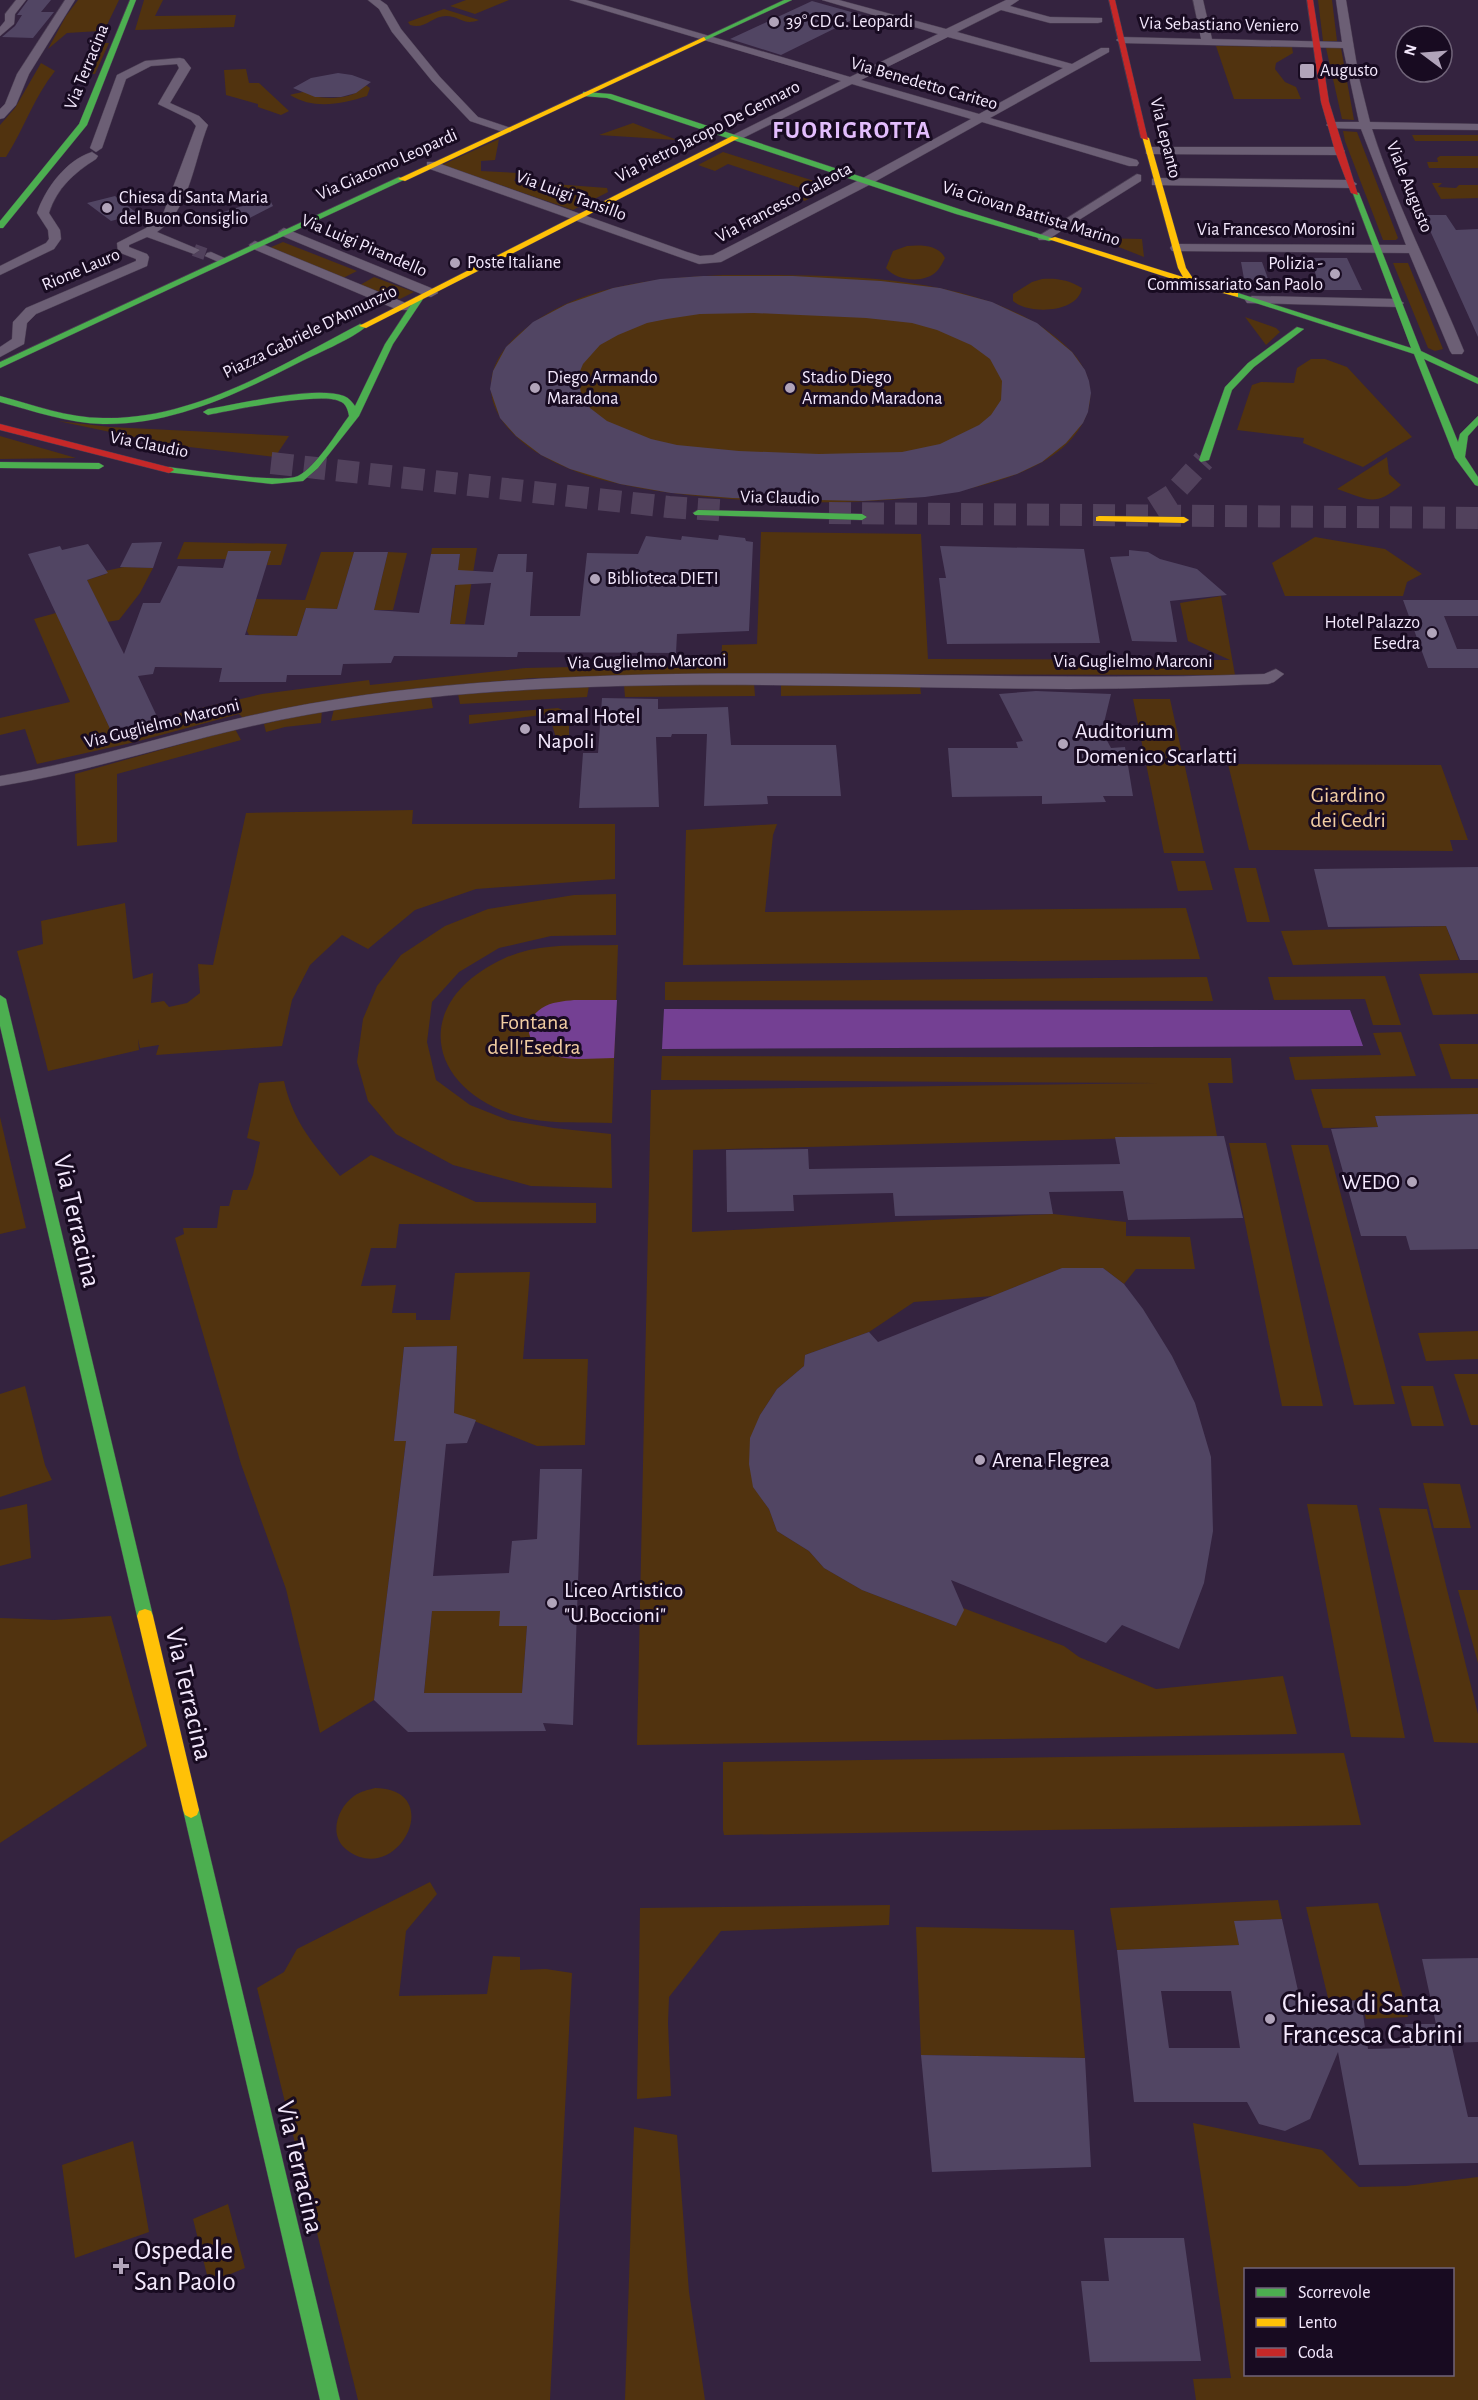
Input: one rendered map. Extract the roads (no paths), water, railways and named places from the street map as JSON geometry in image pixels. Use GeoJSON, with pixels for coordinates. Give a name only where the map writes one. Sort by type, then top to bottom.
{"type":"FeatureCollection","features":[{"type":"Feature","properties":{"kind":"main road","name":"Via Terracina"},"geometry":{"type":"LineString","coordinates":[[0,226],[83,125],[133,0]]}},
{"type":"Feature","properties":{"kind":"main road","name":"Via Giacomo Leopardi"},"geometry":{"type":"LineString","coordinates":[[0,365],[217,258],[284,232],[789,0]]}},
{"type":"Feature","properties":{"kind":"main road","name":"Via Lepanto"},"geometry":{"type":"LineString","coordinates":[[1112,0],[1155,177],[1182,268],[1191,282]]}},
{"type":"Feature","properties":{"kind":"main road"},"geometry":{"type":"LineString","coordinates":[[1310,0],[1325,102],[1339,152],[1409,335],[1422,357],[1426,375],[1460,458],[1478,483]]}},
{"type":"Feature","properties":{"kind":"main road"},"geometry":{"type":"LineString","coordinates":[[1101,35],[1121,40]]}},
{"type":"Feature","properties":{"kind":"main road"},"geometry":{"type":"LineString","coordinates":[[586,94],[585,99],[590,102],[620,110]]}},
{"type":"Feature","properties":{"kind":"main road","name":"Via Giovan Battista Marino"},"geometry":{"type":"LineString","coordinates":[[586,94],[605,96],[861,184],[1161,281],[1300,329],[1422,357]]}},
{"type":"Feature","properties":{"kind":"main road"},"geometry":{"type":"LineString","coordinates":[[605,109],[620,110]]}},
{"type":"Feature","properties":{"kind":"main road"},"geometry":{"type":"LineString","coordinates":[[545,113],[583,110]]}},
{"type":"Feature","properties":{"kind":"main road","name":"Via Giovan Battista Marino"},"geometry":{"type":"LineString","coordinates":[[620,110],[730,140]]}},
{"type":"Feature","properties":{"kind":"main road","name":"Via Pietro Jacopo De Gennaro"},"geometry":{"type":"LineString","coordinates":[[425,296],[730,140]]}},
{"type":"Feature","properties":{"kind":"main road","name":"Via Lepanto"},"geometry":{"type":"LineString","coordinates":[[1128,142],[1136,175]]}},
{"type":"Feature","properties":{"kind":"main road"},"geometry":{"type":"LineString","coordinates":[[1136,175],[1155,177]]}},
{"type":"Feature","properties":{"kind":"main road","name":"Via Giovan Battista Marino"},"geometry":{"type":"LineString","coordinates":[[861,184],[1252,300],[1385,349],[1426,375]]}},
{"type":"Feature","properties":{"kind":"main road"},"geometry":{"type":"LineString","coordinates":[[1142,266],[1151,268],[1157,260]]}},
{"type":"Feature","properties":{"kind":"main road","name":"Piazza Gabriele D'Annunzio"},"geometry":{"type":"LineString","coordinates":[[0,399],[81,418],[136,420],[222,396],[425,296]]}},
{"type":"Feature","properties":{"kind":"main road","name":"Piazza Gabriele D'Annunzio"},"geometry":{"type":"LineString","coordinates":[[294,480],[305,476],[315,466],[354,416],[389,344],[425,296]]}},
{"type":"Feature","properties":{"kind":"main road"},"geometry":{"type":"LineString","coordinates":[[1204,460],[1229,389],[1243,374],[1300,329]]}},
{"type":"Feature","properties":{"kind":"main road"},"geometry":{"type":"LineString","coordinates":[[1385,349],[1402,343],[1409,335]]}},
{"type":"Feature","properties":{"kind":"main road"},"geometry":{"type":"LineString","coordinates":[[1422,357],[1444,358],[1457,351]]}},
{"type":"Feature","properties":{"kind":"main road","name":"Viale Augusto"},"geometry":{"type":"LineString","coordinates":[[1457,351],[1464,361],[1478,372]]}},
{"type":"Feature","properties":{"kind":"main road"},"geometry":{"type":"LineString","coordinates":[[1422,357],[1478,381]]}},
{"type":"Feature","properties":{"kind":"main road"},"geometry":{"type":"LineString","coordinates":[[1426,375],[1437,371],[1459,373]]}},
{"type":"Feature","properties":{"kind":"main road"},"geometry":{"type":"LineString","coordinates":[[136,420],[180,416],[323,395],[334,395],[348,401],[352,405],[354,416]]}},
{"type":"Feature","properties":{"kind":"main road","name":"Via Claudio"},"geometry":{"type":"LineString","coordinates":[[0,413],[118,448],[205,465],[265,472]]}},
{"type":"Feature","properties":{"kind":"main road"},"geometry":{"type":"LineString","coordinates":[[1460,458],[1461,439],[1478,419]]}},
{"type":"Feature","properties":{"kind":"main road","name":"Via Claudio"},"geometry":{"type":"LineString","coordinates":[[0,427],[164,469],[272,481],[294,480]]}},
{"type":"Feature","properties":{"kind":"main road","name":"Via Claudio"},"geometry":{"type":"LineString","coordinates":[[54,428],[84,434]]}},
{"type":"Feature","properties":{"kind":"main road"},"geometry":{"type":"LineString","coordinates":[[0,465],[164,469]]}},
{"type":"Feature","properties":{"kind":"main road"},"geometry":{"type":"LineString","coordinates":[[1153,507],[1138,512],[1105,517],[1184,520]]}},
{"type":"Feature","properties":{"kind":"main road","name":"Via Claudio"},"geometry":{"type":"LineString","coordinates":[[698,513],[862,517]]}},
{"type":"Feature","properties":{"kind":"main road","name":"Via Terracina"},"geometry":{"type":"LineString","coordinates":[[0,999],[330,2400]]}},
{"type":"Feature","properties":{"kind":"street"},"geometry":{"type":"LineString","coordinates":[[0,33],[10,22],[10,14],[21,0]]}},
{"type":"Feature","properties":{"kind":"street"},"geometry":{"type":"LineString","coordinates":[[0,116],[10,105],[24,74],[70,0]]}},
{"type":"Feature","properties":{"kind":"street"},"geometry":{"type":"LineString","coordinates":[[374,0],[383,7],[396,30],[436,79],[474,119],[507,130]]}},
{"type":"Feature","properties":{"kind":"street","name":"Via Benedetto Cariteo"},"geometry":{"type":"LineString","coordinates":[[575,0],[980,119],[1136,175]]}},
{"type":"Feature","properties":{"kind":"street"},"geometry":{"type":"LineString","coordinates":[[827,0],[1071,67]]}},
{"type":"Feature","properties":{"kind":"street","name":"Via Pietro Jacopo De Gennaro"},"geometry":{"type":"LineString","coordinates":[[730,140],[1014,0]]}},
{"type":"Feature","properties":{"kind":"street"},"geometry":{"type":"LineString","coordinates":[[1198,0],[1207,42]]}},
{"type":"Feature","properties":{"kind":"street","name":"Viale Augusto"},"geometry":{"type":"LineString","coordinates":[[1341,0],[1359,105],[1382,173],[1457,351]]}},
{"type":"Feature","properties":{"kind":"street"},"geometry":{"type":"LineString","coordinates":[[1000,7],[1101,35]]}},
{"type":"Feature","properties":{"kind":"street","name":"Via Francesco Galeota"},"geometry":{"type":"LineString","coordinates":[[699,260],[723,257],[980,119],[1071,67],[1101,35]]}},
{"type":"Feature","properties":{"kind":"street","name":"Via Sebastiano Veniero"},"geometry":{"type":"LineString","coordinates":[[1121,40],[1348,45]]}},
{"type":"Feature","properties":{"kind":"street","name":"Rione Lauro"},"geometry":{"type":"LineString","coordinates":[[0,271],[50,246],[55,238],[54,230],[43,213],[51,194],[65,174],[94,152],[121,77],[149,63],[180,61],[185,68],[164,104],[195,118],[202,125],[191,149],[171,212],[160,225],[123,243],[122,249],[143,257],[142,263],[31,311],[20,322],[19,341],[0,353]]}},
{"type":"Feature","properties":{"kind":"street"},"geometry":{"type":"LineString","coordinates":[[1332,125],[1478,127]]}},
{"type":"Feature","properties":{"kind":"street"},"geometry":{"type":"LineString","coordinates":[[1150,151],[1339,152]]}},
{"type":"Feature","properties":{"kind":"street","name":"Via Luigi Tansillo"},"geometry":{"type":"LineString","coordinates":[[430,165],[699,260]]}},
{"type":"Feature","properties":{"kind":"street"},"geometry":{"type":"LineString","coordinates":[[1043,237],[1136,175]]}},
{"type":"Feature","properties":{"kind":"street"},"geometry":{"type":"LineString","coordinates":[[1155,177],[1351,184]]}},
{"type":"Feature","properties":{"kind":"street","name":"Via Luigi Pirandello"},"geometry":{"type":"LineString","coordinates":[[284,232],[374,270],[425,296]]}},
{"type":"Feature","properties":{"kind":"street"},"geometry":{"type":"LineString","coordinates":[[147,233],[194,250]]}},
{"type":"Feature","properties":{"kind":"street","name":"Via Luigi Pirandello"},"geometry":{"type":"LineString","coordinates":[[255,245],[403,307]]}},
{"type":"Feature","properties":{"kind":"street","name":"Via Francesco Morosini"},"geometry":{"type":"LineString","coordinates":[[1176,248],[1414,249]]}},
{"type":"Feature","properties":{"kind":"street"},"geometry":{"type":"LineString","coordinates":[[345,284],[374,270]]}},
{"type":"Feature","properties":{"kind":"street"},"geometry":{"type":"LineString","coordinates":[[1252,300],[1397,303]]}},
{"type":"Feature","properties":{"kind":"street","name":"Via Guglielmo Marconi"},"geometry":{"type":"LineString","coordinates":[[26,778],[172,740],[318,707],[478,688],[598,681],[778,679],[1174,682],[1268,679],[1276,674]]}},
{"type":"Feature","properties":{"kind":"street"},"geometry":{"type":"LineString","coordinates":[[0,772],[26,778]]}},
{"type":"Feature","properties":{"kind":"street"},"geometry":{"type":"LineString","coordinates":[[0,781],[26,778]]}},
{"type":"Feature","properties":{"kind":"street"},"geometry":{"type":"LineString","coordinates":[[0,795],[26,778]]}},
{"type":"Feature","properties":{"kind":"tunnel"},"geometry":{"type":"LineString","coordinates":[[194,250],[211,256]]}},
{"type":"Feature","properties":{"kind":"tunnel"},"geometry":{"type":"LineString","coordinates":[[1153,507],[1172,495],[1204,460]]}},
{"type":"Feature","properties":{"kind":"tunnel"},"geometry":{"type":"LineString","coordinates":[[271,463],[669,507],[730,511]]}},
{"type":"Feature","properties":{"kind":"tunnel"},"geometry":{"type":"LineString","coordinates":[[829,513],[1478,518]]}},
{"type":"Feature","properties":{"kind":"place","name":"39° CD G. Leopardi"},"geometry":{"type":"Point","coordinates":[774,22]}},
{"type":"Feature","properties":{"kind":"place","name":"Augusto"},"geometry":{"type":"Point","coordinates":[1307,71]}},
{"type":"Feature","properties":{"kind":"place","name":"Chiesa di Santa Maria del Buon Consiglio"},"geometry":{"type":"Point","coordinates":[107,208]}},
{"type":"Feature","properties":{"kind":"place","name":"Poste Italiane"},"geometry":{"type":"Point","coordinates":[455,263]}},
{"type":"Feature","properties":{"kind":"place","name":"Polizia - Commissariato San Paolo"},"geometry":{"type":"Point","coordinates":[1335,274]}},
{"type":"Feature","properties":{"kind":"place","name":"Diego Armando Maradona"},"geometry":{"type":"Point","coordinates":[535,388]}},
{"type":"Feature","properties":{"kind":"place","name":"Stadio Diego Armando Maradona"},"geometry":{"type":"Point","coordinates":[790,388]}},
{"type":"Feature","properties":{"kind":"place","name":"Biblioteca DIETI"},"geometry":{"type":"Point","coordinates":[595,579]}},
{"type":"Feature","properties":{"kind":"place","name":"Hotel Palazzo Esedra"},"geometry":{"type":"Point","coordinates":[1432,633]}},
{"type":"Feature","properties":{"kind":"place","name":"Lamal Hotel Napoli"},"geometry":{"type":"Point","coordinates":[525,729]}},
{"type":"Feature","properties":{"kind":"place","name":"Auditorium Domenico Scarlatti"},"geometry":{"type":"Point","coordinates":[1063,744]}},
{"type":"Feature","properties":{"kind":"place","name":"WEDO"},"geometry":{"type":"Point","coordinates":[1412,1182]}},
{"type":"Feature","properties":{"kind":"place","name":"Arena Flegrea"},"geometry":{"type":"Point","coordinates":[980,1460]}},
{"type":"Feature","properties":{"kind":"place","name":"Liceo Artistico \"U.Boccioni\""},"geometry":{"type":"Point","coordinates":[552,1603]}},
{"type":"Feature","properties":{"kind":"place","name":"Chiesa di Santa Francesca Cabrini"},"geometry":{"type":"Point","coordinates":[1270,2019]}},
{"type":"Feature","properties":{"kind":"place","name":"Ospedale San Paolo"},"geometry":{"type":"Point","coordinates":[121,2266]}},
{"type":"Feature","properties":{"kind":"district","name":"FUORIGROTTA"},"geometry":{"type":"Point","coordinates":[852,131]}},
{"type":"Feature","properties":{"kind":"park label","name":"Giardino dei Cedri"},"geometry":{"type":"Point","coordinates":[1348,808]}},
{"type":"Feature","properties":{"kind":"park label","name":"Fontana dell'Esedra"},"geometry":{"type":"Point","coordinates":[534,1034]}}]}
